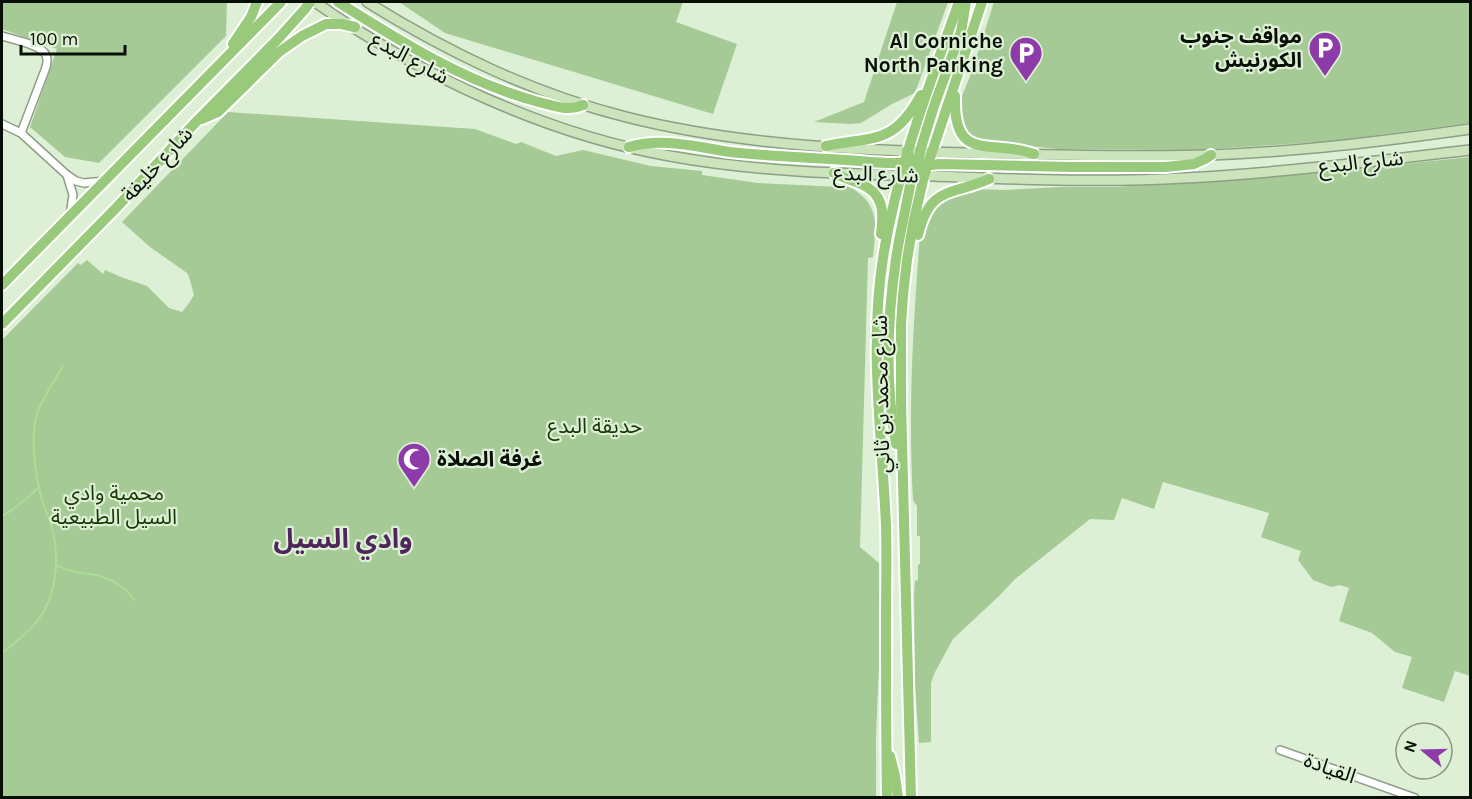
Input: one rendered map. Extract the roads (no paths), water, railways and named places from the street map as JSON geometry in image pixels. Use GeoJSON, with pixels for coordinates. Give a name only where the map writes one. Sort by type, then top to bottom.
{"type":"FeatureCollection","features":[{"type":"Feature","properties":{"kind":"main road"},"geometry":{"type":"LineString","coordinates":[[228,55],[251,17],[256,2]]}},
{"type":"Feature","properties":{"kind":"main road","name":"شارع خليفة"},"geometry":{"type":"LineString","coordinates":[[2,285],[281,2]]}},
{"type":"Feature","properties":{"kind":"main road","name":"شارع خليفة"},"geometry":{"type":"LineString","coordinates":[[2,324],[278,39],[310,2]]}},
{"type":"Feature","properties":{"kind":"main road","name":"شارع البدع"},"geometry":{"type":"LineString","coordinates":[[315,2],[395,52],[491,101],[567,129],[629,147],[666,156],[733,166],[834,173],[1034,154],[1211,155],[1328,146],[1470,129]]}},
{"type":"Feature","properties":{"kind":"main road"},"geometry":{"type":"LineString","coordinates":[[338,2],[430,57],[496,88],[563,109],[584,105]]}},
{"type":"Feature","properties":{"kind":"main road","name":"شارع البدع"},"geometry":{"type":"LineString","coordinates":[[367,2],[460,55],[516,80],[584,105],[692,131],[738,138],[907,151]]}},
{"type":"Feature","properties":{"kind":"main road","name":"شارع محمد بن ثاني"},"geometry":{"type":"LineString","coordinates":[[911,798],[902,468],[901,325],[916,165],[907,151],[959,2]]}},
{"type":"Feature","properties":{"kind":"main road"},"geometry":{"type":"LineString","coordinates":[[902,468],[895,442],[890,402],[889,335],[895,265],[916,165],[934,106],[961,32],[966,2]]}},
{"type":"Feature","properties":{"kind":"main road","name":"شارع محمد بن ثاني"},"geometry":{"type":"LineString","coordinates":[[887,798],[886,527],[877,389],[879,297],[883,260],[888,228],[956,82],[982,2]]}},
{"type":"Feature","properties":{"kind":"main road"},"geometry":{"type":"LineString","coordinates":[[196,122],[218,112],[279,52],[302,36],[326,24],[355,27]]}},
{"type":"Feature","properties":{"kind":"main road"},"geometry":{"type":"LineString","coordinates":[[826,146],[872,139],[883,136],[896,128],[911,111],[931,77]]}},
{"type":"Feature","properties":{"kind":"main road"},"geometry":{"type":"LineString","coordinates":[[956,82],[955,118],[960,132],[966,138],[984,147],[1013,149],[1034,154]]}},
{"type":"Feature","properties":{"kind":"main road"},"geometry":{"type":"LineString","coordinates":[[629,147],[642,143],[669,143],[735,152],[916,165],[1165,167],[1194,164],[1211,155]]}},
{"type":"Feature","properties":{"kind":"main road","name":"شارع البدع"},"geometry":{"type":"LineString","coordinates":[[916,165],[989,179],[1185,178],[1470,150]]}},
{"type":"Feature","properties":{"kind":"main road"},"geometry":{"type":"LineString","coordinates":[[834,173],[868,188],[876,195],[883,213],[879,243],[883,260]]}},
{"type":"Feature","properties":{"kind":"main road"},"geometry":{"type":"LineString","coordinates":[[907,260],[923,218],[932,204],[948,192],[989,179]]}},
{"type":"Feature","properties":{"kind":"main road"},"geometry":{"type":"LineString","coordinates":[[886,738],[898,798]]}},
{"type":"Feature","properties":{"kind":"street","name":"شارع محمد بن ثاني"},"geometry":{"type":"LineString","coordinates":[[977,18],[988,2]]}},
{"type":"Feature","properties":{"kind":"street"},"geometry":{"type":"LineString","coordinates":[[2,36],[38,48],[44,51],[46,56],[45,70],[21,133]]}},
{"type":"Feature","properties":{"kind":"street"},"geometry":{"type":"LineString","coordinates":[[2,124],[21,133],[76,181],[84,183],[105,181]]}},
{"type":"Feature","properties":{"kind":"street"},"geometry":{"type":"LineString","coordinates":[[67,175],[73,195],[70,216]]}},
{"type":"Feature","properties":{"kind":"street","name":"القيادة"},"geometry":{"type":"LineString","coordinates":[[1280,750],[1415,798]]}},
{"type":"Feature","properties":{"kind":"waterway"},"geometry":{"type":"LineString","coordinates":[[2,653],[26,633],[41,616],[54,581],[55,543],[39,487],[35,466],[34,434],[39,409],[63,366]]}},
{"type":"Feature","properties":{"kind":"waterway"},"geometry":{"type":"LineString","coordinates":[[2,516],[17,507],[39,487]]}},
{"type":"Feature","properties":{"kind":"waterway"},"geometry":{"type":"LineString","coordinates":[[57,566],[113,581],[127,591],[134,600]]}},
{"type":"Feature","properties":{"kind":"place","name":"مواقف جنوب الكورنيش"},"geometry":{"type":"Point","coordinates":[1325,77]}},
{"type":"Feature","properties":{"kind":"place","name":"Al Corniche North Parking"},"geometry":{"type":"Point","coordinates":[1026,82]}},
{"type":"Feature","properties":{"kind":"place","name":"غرفة الصلاة"},"geometry":{"type":"Point","coordinates":[414,488]}},
{"type":"Feature","properties":{"kind":"district","name":"وادي السيل"},"geometry":{"type":"Point","coordinates":[343,539]}},
{"type":"Feature","properties":{"kind":"park label","name":"حديقة البدع"},"geometry":{"type":"Point","coordinates":[595,426]}},
{"type":"Feature","properties":{"kind":"park label","name":"محمية وادي السيل الطبيعية"},"geometry":{"type":"Point","coordinates":[114,505]}}]}
